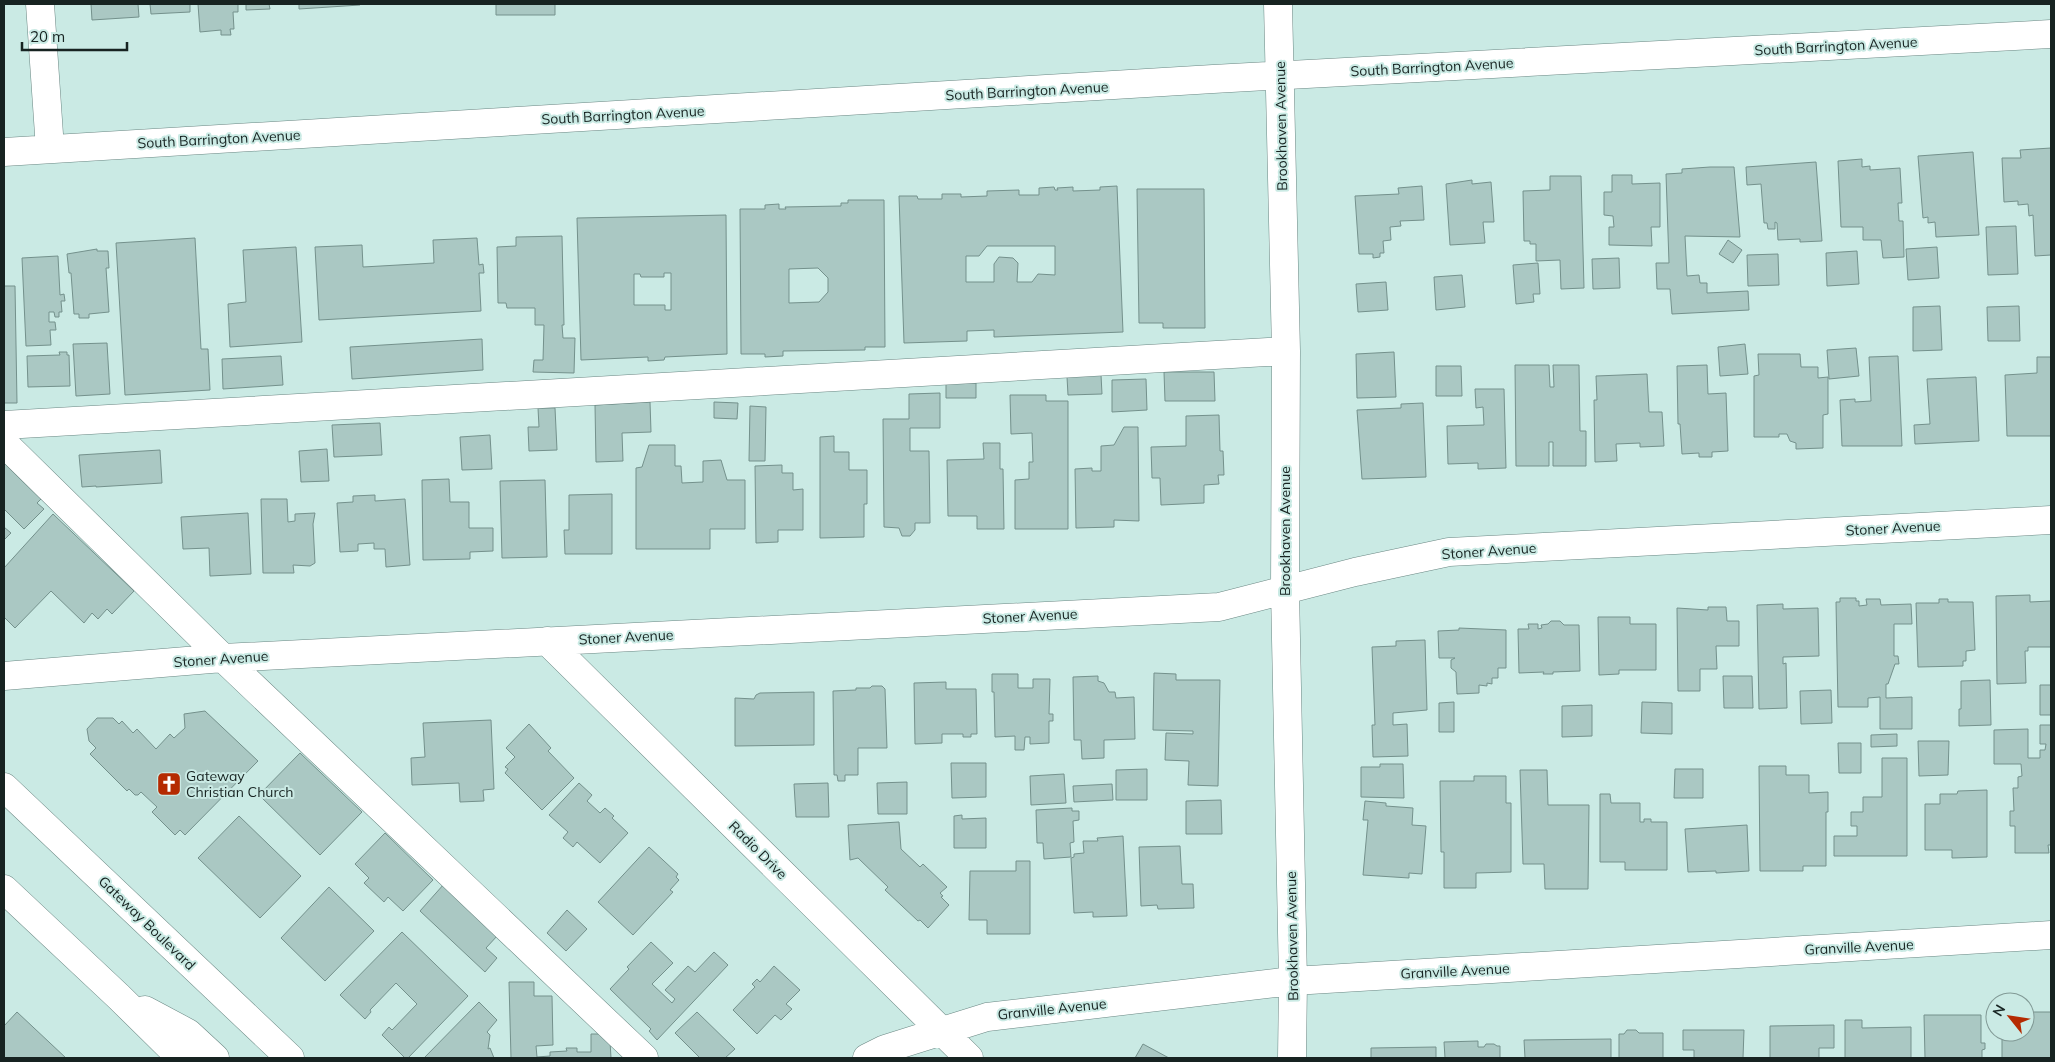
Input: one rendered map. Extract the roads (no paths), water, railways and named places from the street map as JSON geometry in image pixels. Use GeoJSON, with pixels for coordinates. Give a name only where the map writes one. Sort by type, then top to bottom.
{"type":"FeatureCollection","features":[{"type":"Feature","properties":{"kind":"street"},"geometry":{"type":"LineString","coordinates":[[40,4],[50,149]]}},
{"type":"Feature","properties":{"kind":"street","name":"Brookhaven Avenue"},"geometry":{"type":"LineString","coordinates":[[1278,4],[1286,351],[1285,590],[1293,981],[1292,1058]]}},
{"type":"Feature","properties":{"kind":"street","name":"South Barrington Avenue"},"geometry":{"type":"LineString","coordinates":[[4,152],[1280,76],[2051,34]]}},
{"type":"Feature","properties":{"kind":"street"},"geometry":{"type":"LineString","coordinates":[[4,425],[1286,351]]}},
{"type":"Feature","properties":{"kind":"street"},"geometry":{"type":"LineString","coordinates":[[4,443],[223,658],[644,1058]]}},
{"type":"Feature","properties":{"kind":"street","name":"Stoner Avenue"},"geometry":{"type":"LineString","coordinates":[[4,676],[223,658],[1219,606],[1356,572],[1448,552],[2051,520]]}},
{"type":"Feature","properties":{"kind":"street","name":"Radio Drive"},"geometry":{"type":"LineString","coordinates":[[547,641],[969,1058]]}},
{"type":"Feature","properties":{"kind":"street","name":"Gateway Boulevard"},"geometry":{"type":"LineString","coordinates":[[4,787],[290,1058]]}},
{"type":"Feature","properties":{"kind":"street"},"geometry":{"type":"LineString","coordinates":[[4,888],[181,1058]]}},
{"type":"Feature","properties":{"kind":"street","name":"Granville Avenue"},"geometry":{"type":"LineString","coordinates":[[867,1058],[885,1049],[939,1030],[986,1017],[1293,981],[2051,935]]}},
{"type":"Feature","properties":{"kind":"street"},"geometry":{"type":"LineString","coordinates":[[119,997],[188,1033],[215,1058]]}},
{"type":"Feature","properties":{"kind":"place","name":"Gateway Christian Church"},"geometry":{"type":"Point","coordinates":[169,784]}}]}
